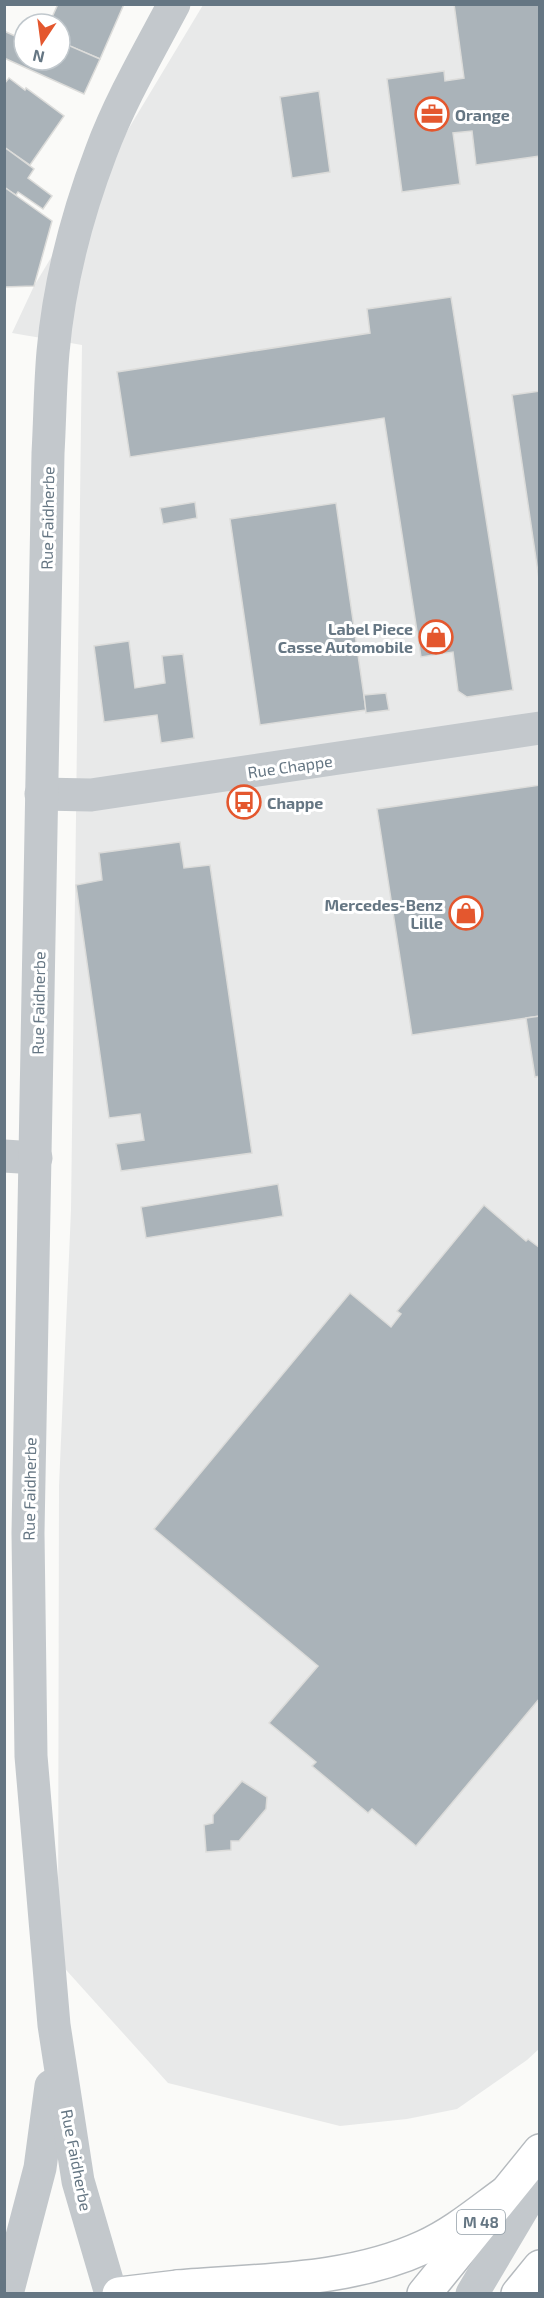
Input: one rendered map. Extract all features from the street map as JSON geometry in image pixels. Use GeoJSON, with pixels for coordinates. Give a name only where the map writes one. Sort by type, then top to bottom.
{"type":"FeatureCollection","features":[{"type":"Feature","properties":{"kind":"main road","name":"M 48"},"geometry":{"type":"LineString","coordinates":[[424,2294],[540,2151]]}},
{"type":"Feature","properties":{"kind":"main road"},"geometry":{"type":"LineString","coordinates":[[119,2294],[192,2290],[330,2274],[381,2263],[425,2247],[455,2230],[504,2194]]}},
{"type":"Feature","properties":{"kind":"main road"},"geometry":{"type":"LineString","coordinates":[[519,2294],[540,2267]]}},
{"type":"Feature","properties":{"kind":"street","name":"Rue Faidherbe"},"geometry":{"type":"LineString","coordinates":[[111,2294],[78,2181],[54,2025],[32,1767],[20,1157],[41,794],[48,453],[53,351],[59,309],[83,204],[101,151],[140,68],[174,4]]}},
{"type":"Feature","properties":{"kind":"street","name":"Rue Chappe"},"geometry":{"type":"LineString","coordinates":[[41,794],[91,795],[540,729]]}},
{"type":"Feature","properties":{"kind":"street","name":"Rue Faidherbe"},"geometry":{"type":"LineString","coordinates":[[7,2294],[43,2150],[50,2095],[54,2025]]}},
{"type":"Feature","properties":{"kind":"street"},"geometry":{"type":"LineString","coordinates":[[472,2294],[540,2179]]}},
{"type":"Feature","properties":{"kind":"shaded area"},"geometry":{"type":"Polygon","coordinates":[[[203,5],[539,5],[540,2048],[527,2060],[457,2109],[407,2119],[340,2126],[168,2083],[58,1961],[59,1486],[71,1210],[82,345],[12,333],[34,286],[203,5]]]}},
{"type":"Feature","properties":{"kind":"building"},"geometry":{"type":"Polygon","coordinates":[[[58,4],[124,4],[100,59],[72,47],[72,12],[54,12],[58,4]]]}},
{"type":"Feature","properties":{"kind":"building"},"geometry":{"type":"Polygon","coordinates":[[[454,4],[540,4],[540,156],[476,165],[472,131],[453,133],[460,184],[402,192],[387,79],[444,71],[445,81],[464,78],[454,4]]]}},
{"type":"Feature","properties":{"kind":"building"},"geometry":{"type":"Polygon","coordinates":[[[4,31],[12,35],[12,62],[4,58],[4,31]]]}},
{"type":"Feature","properties":{"kind":"building"},"geometry":{"type":"Polygon","coordinates":[[[72,47],[100,59],[84,94],[35,72],[72,72],[72,47]]]}},
{"type":"Feature","properties":{"kind":"building"},"geometry":{"type":"Polygon","coordinates":[[[9,78],[64,116],[30,165],[4,147],[4,84],[9,78]]]}},
{"type":"Feature","properties":{"kind":"building"},"geometry":{"type":"Polygon","coordinates":[[[319,91],[330,172],[292,178],[280,97],[319,91]]]}},
{"type":"Feature","properties":{"kind":"building"},"geometry":{"type":"Polygon","coordinates":[[[4,147],[34,169],[28,178],[52,196],[43,209],[18,192],[16,195],[4,187],[4,147]]]}},
{"type":"Feature","properties":{"kind":"building"},"geometry":{"type":"Polygon","coordinates":[[[4,187],[52,221],[34,286],[4,287],[4,187]]]}},
{"type":"Feature","properties":{"kind":"building"},"geometry":{"type":"Polygon","coordinates":[[[451,297],[513,690],[467,697],[458,691],[453,652],[421,657],[384,418],[130,457],[117,372],[370,333],[367,309],[451,297]]]}},
{"type":"Feature","properties":{"kind":"building"},"geometry":{"type":"Polygon","coordinates":[[[540,391],[540,586],[512,395],[540,391]]]}},
{"type":"Feature","properties":{"kind":"building"},"geometry":{"type":"Polygon","coordinates":[[[195,502],[197,518],[163,524],[160,508],[195,502]]]}},
{"type":"Feature","properties":{"kind":"building"},"geometry":{"type":"Polygon","coordinates":[[[336,503],[366,710],[260,725],[230,519],[336,503]]]}},
{"type":"Feature","properties":{"kind":"building"},"geometry":{"type":"Polygon","coordinates":[[[129,641],[135,688],[165,683],[162,656],[183,654],[194,738],[161,743],[157,715],[104,722],[94,646],[129,641]]]}},
{"type":"Feature","properties":{"kind":"building"},"geometry":{"type":"Polygon","coordinates":[[[386,693],[389,710],[366,713],[364,695],[386,693]]]}},
{"type":"Feature","properties":{"kind":"building","name":"Mercedes-Benz Lille"},"geometry":{"type":"Polygon","coordinates":[[[540,785],[540,1016],[412,1035],[377,809],[540,785]]]}},
{"type":"Feature","properties":{"kind":"building"},"geometry":{"type":"Polygon","coordinates":[[[180,842],[184,868],[210,865],[252,1153],[121,1171],[116,1144],[144,1140],[140,1114],[109,1118],[76,885],[102,880],[99,853],[180,842]]]}},
{"type":"Feature","properties":{"kind":"building"},"geometry":{"type":"Polygon","coordinates":[[[540,1016],[540,1076],[535,1077],[526,1018],[540,1016]]]}},
{"type":"Feature","properties":{"kind":"building"},"geometry":{"type":"Polygon","coordinates":[[[278,1184],[283,1216],[146,1238],[141,1207],[278,1184]]]}},
{"type":"Feature","properties":{"kind":"building"},"geometry":{"type":"Polygon","coordinates":[[[484,1205],[526,1241],[528,1239],[540,1248],[540,1698],[416,1846],[372,1809],[368,1813],[312,1766],[316,1762],[269,1723],[318,1666],[154,1529],[350,1293],[391,1327],[401,1314],[397,1311],[484,1205]]]}},
{"type":"Feature","properties":{"kind":"building"},"geometry":{"type":"Polygon","coordinates":[[[242,1781],[267,1797],[266,1809],[239,1841],[231,1841],[231,1850],[206,1852],[204,1825],[213,1823],[213,1815],[242,1781]]]}},
{"type":"Feature","properties":{"kind":"place","name":"Orange"},"geometry":{"type":"Point","coordinates":[432,114]}},
{"type":"Feature","properties":{"kind":"place","name":"Label Piece Casse Automobile"},"geometry":{"type":"Point","coordinates":[436,637]}},
{"type":"Feature","properties":{"kind":"place","name":"Chappe"},"geometry":{"type":"Point","coordinates":[244,802]}},
{"type":"Feature","properties":{"kind":"place","name":"Mercedes-Benz Lille"},"geometry":{"type":"Point","coordinates":[466,913]}}]}
